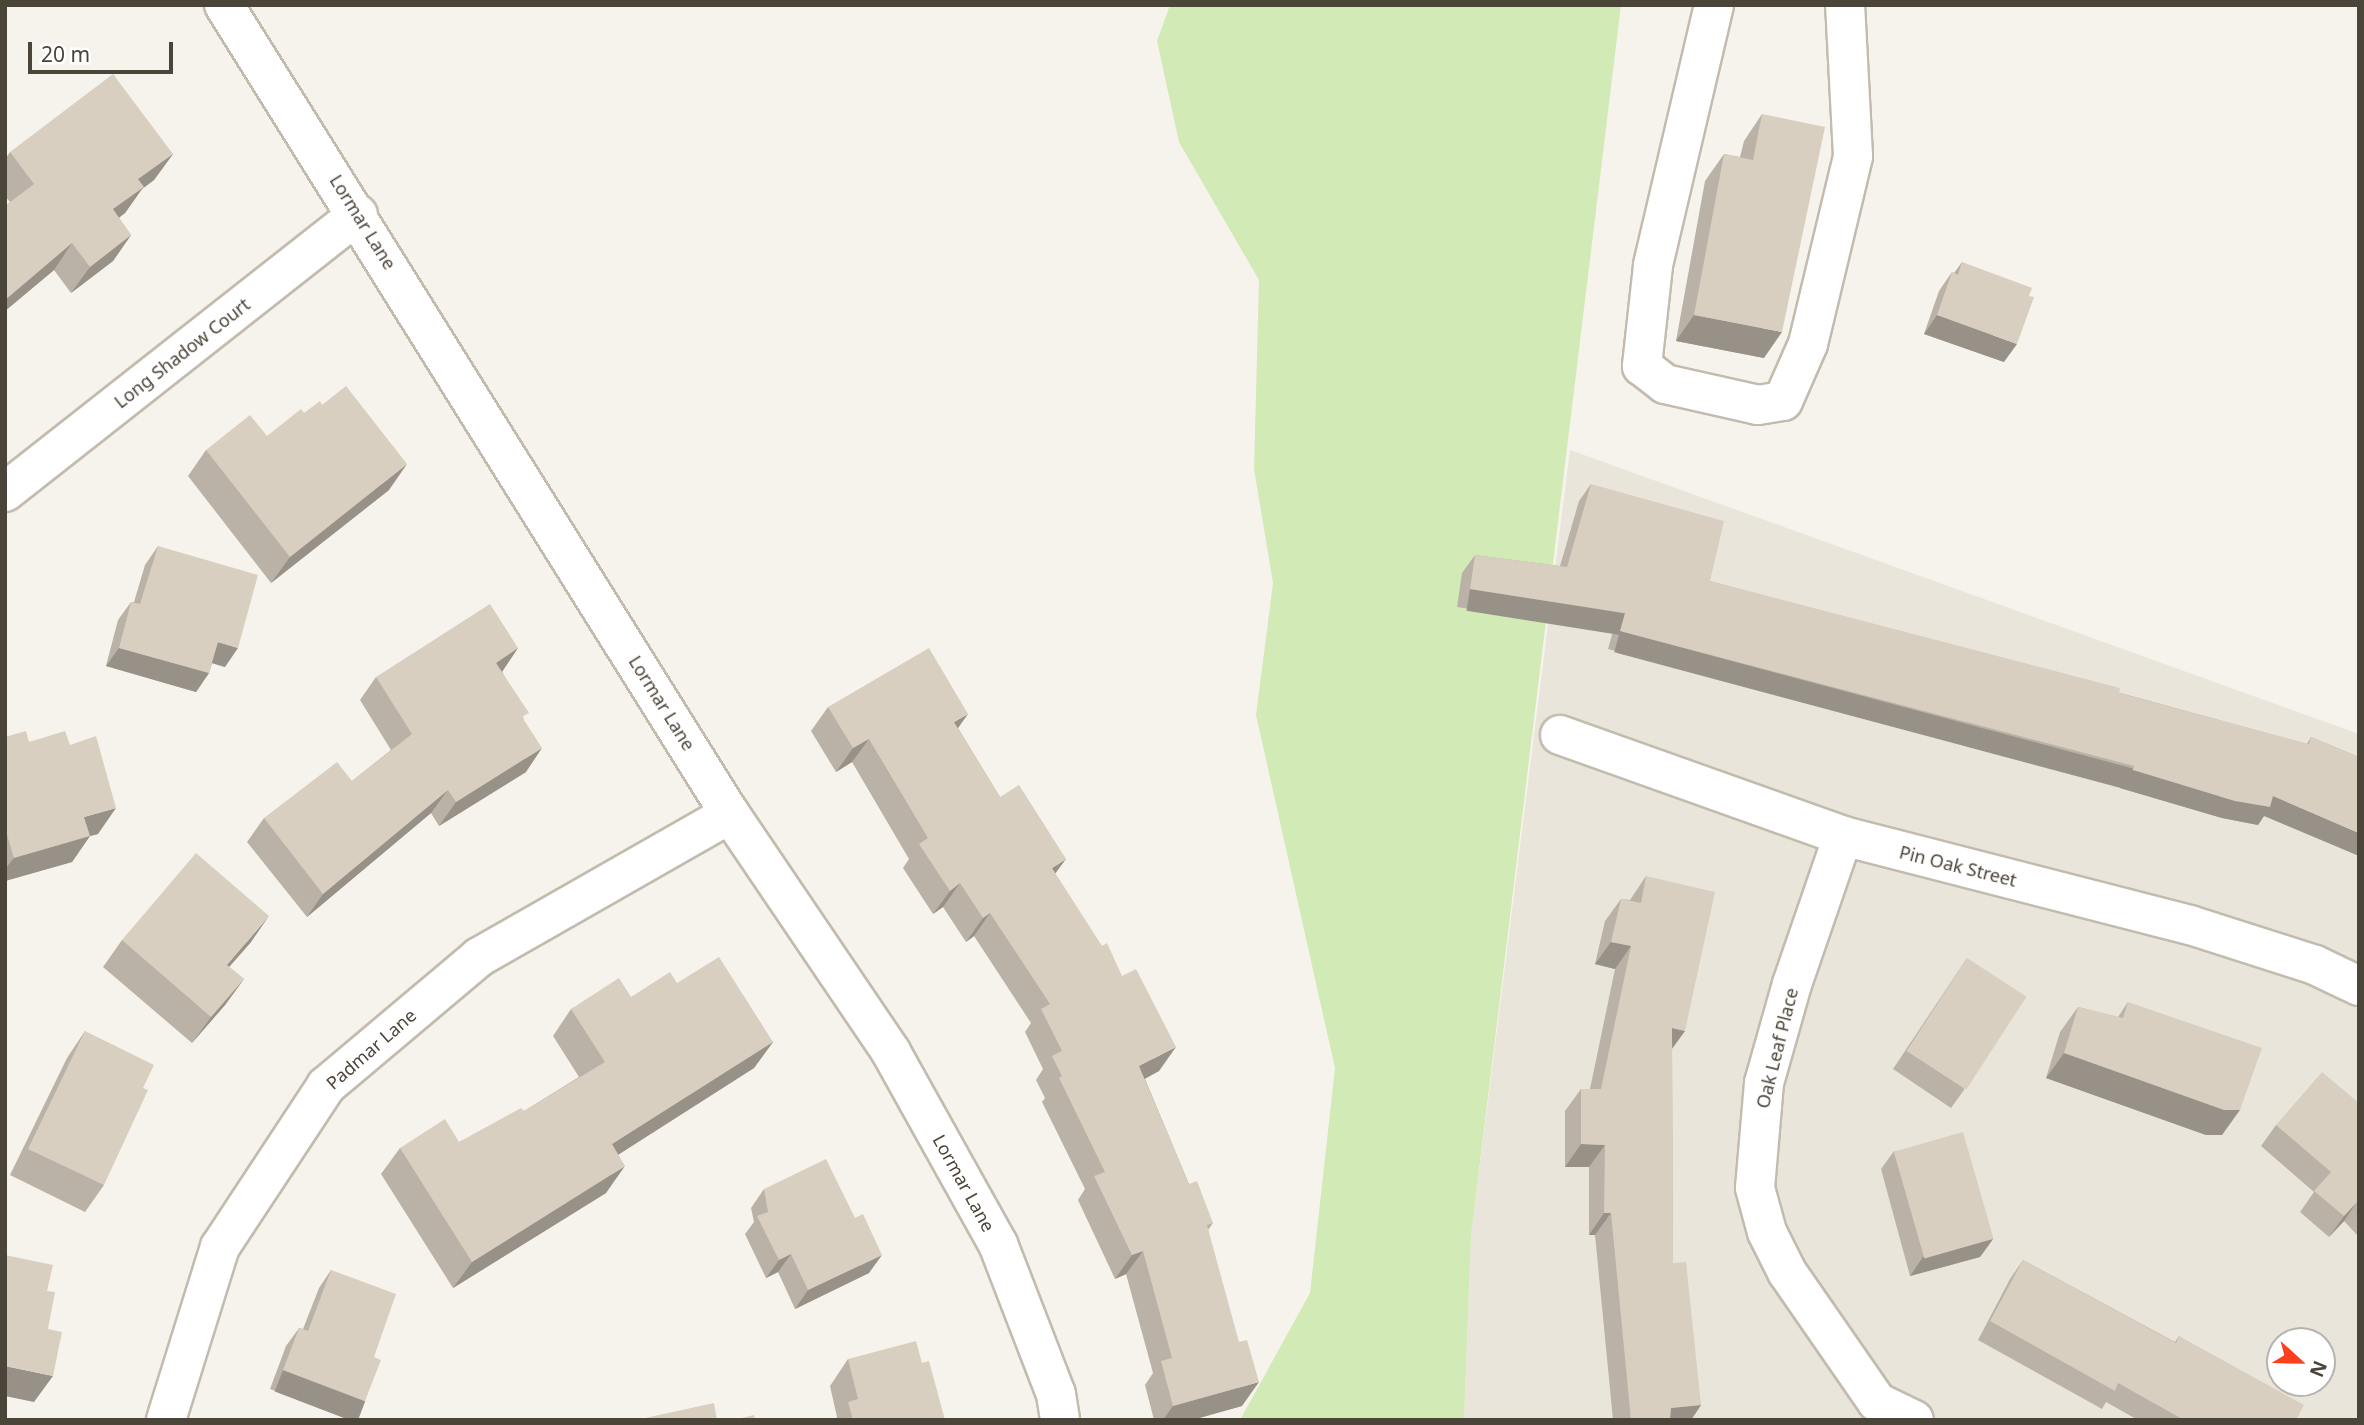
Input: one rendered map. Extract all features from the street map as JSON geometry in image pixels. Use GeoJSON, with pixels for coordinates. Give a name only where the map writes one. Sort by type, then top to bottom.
{"type":"FeatureCollection","features":[{"type":"Feature","properties":{"kind":"street","name":"Lormar Lane"},"geometry":{"type":"LineString","coordinates":[[224,5],[358,214],[730,814],[891,1052],[998,1244],[1056,1394],[1060,1420]]}},
{"type":"Feature","properties":{"kind":"street"},"geometry":{"type":"LineString","coordinates":[[1714,5],[1653,266],[1642,366],[1665,384],[1758,405],[1783,401],[1808,344],[1853,156],[1845,5]]}},
{"type":"Feature","properties":{"kind":"street","name":"Long Shadow Court"},"geometry":{"type":"LineString","coordinates":[[5,492],[358,214]]}},
{"type":"Feature","properties":{"kind":"street","name":"Pin Oak Street"},"geometry":{"type":"LineString","coordinates":[[1560,735],[1843,836],[2190,925],[2315,965],[2359,986]]}},
{"type":"Feature","properties":{"kind":"street","name":"Padmar Lane"},"geometry":{"type":"LineString","coordinates":[[166,1420],[220,1247],[326,1086],[479,957],[730,814]]}},
{"type":"Feature","properties":{"kind":"street","name":"Oak Leaf Place"},"geometry":{"type":"LineString","coordinates":[[1843,836],[1792,984],[1764,1083],[1755,1188],[1767,1232],[1787,1272],[1870,1411],[1914,1420]]}},
{"type":"Feature","properties":{"kind":"shaded area"},"geometry":{"type":"Polygon","coordinates":[[[1570,450],[2359,734],[2359,1420],[1464,1420],[1471,1236],[1570,450]]]}},
{"type":"Feature","properties":{"kind":"green space"},"geometry":{"type":"Polygon","coordinates":[[[1170,5],[1621,5],[1471,1236],[1464,1420],[1240,1420],[1310,1293],[1335,1068],[1256,715],[1273,583],[1254,469],[1259,280],[1179,142],[1157,41],[1170,5]]]}},
{"type":"Feature","properties":{"kind":"building"},"geometry":{"type":"Polygon","coordinates":[[[113,74],[173,154],[138,179],[144,187],[113,209],[131,235],[90,267],[72,243],[5,300],[5,206],[34,184],[10,152],[113,74]]]}},
{"type":"Feature","properties":{"kind":"building"},"geometry":{"type":"Polygon","coordinates":[[[1762,114],[1825,127],[1782,332],[1694,315],[1724,154],[1753,160],[1762,114]]]}},
{"type":"Feature","properties":{"kind":"building"},"geometry":{"type":"Polygon","coordinates":[[[1962,262],[2032,288],[2029,296],[2034,297],[2017,344],[1937,315],[1952,272],[1958,275],[1962,262]]]}},
{"type":"Feature","properties":{"kind":"building"},"geometry":{"type":"Polygon","coordinates":[[[346,386],[407,464],[290,557],[206,450],[250,415],[267,436],[301,409],[304,413],[320,401],[322,405],[346,386]]]}},
{"type":"Feature","properties":{"kind":"building"},"geometry":{"type":"Polygon","coordinates":[[[1591,484],[1724,521],[1710,581],[2120,688],[2119,693],[2309,744],[2311,737],[2359,757],[2359,833],[2273,796],[2270,807],[2235,801],[2133,770],[2134,766],[1620,631],[1625,613],[1470,589],[1475,555],[1567,567],[1591,484]]]}},
{"type":"Feature","properties":{"kind":"building"},"geometry":{"type":"Polygon","coordinates":[[[158,546],[258,575],[238,648],[218,642],[209,673],[119,648],[131,602],[140,604],[158,546]]]}},
{"type":"Feature","properties":{"kind":"building"},"geometry":{"type":"Polygon","coordinates":[[[490,604],[518,648],[496,663],[529,713],[522,717],[542,748],[456,802],[448,790],[323,894],[264,818],[337,762],[352,781],[412,734],[376,677],[490,604]]]}},
{"type":"Feature","properties":{"kind":"building"},"geometry":{"type":"Polygon","coordinates":[[[929,648],[968,714],[954,722],[1000,797],[1019,785],[1066,859],[1052,868],[1102,946],[1107,943],[1122,976],[1136,969],[1176,1047],[1139,1066],[1189,1184],[1197,1181],[1213,1223],[1207,1225],[1239,1342],[1247,1340],[1259,1382],[1173,1406],[1161,1361],[1172,1358],[1143,1251],[1132,1255],[1094,1176],[1105,1172],[1059,1078],[1062,1076],[1052,1056],[1062,1051],[1041,1009],[1050,1004],[990,913],[983,918],[960,883],[950,891],[919,844],[928,838],[869,739],[853,748],[828,707],[929,648]]]}},
{"type":"Feature","properties":{"kind":"building"},"geometry":{"type":"Polygon","coordinates":[[[26,731],[29,742],[65,731],[70,745],[96,736],[116,808],[84,817],[90,836],[14,858],[5,828],[5,737],[26,731]]]}},
{"type":"Feature","properties":{"kind":"building"},"geometry":{"type":"Polygon","coordinates":[[[196,853],[269,916],[227,965],[244,979],[211,1017],[122,940],[196,853]]]}},
{"type":"Feature","properties":{"kind":"building"},"geometry":{"type":"Polygon","coordinates":[[[1646,876],[1715,892],[1685,1031],[1672,1028],[1673,1263],[1686,1262],[1701,1405],[1671,1408],[1670,1420],[1631,1420],[1611,1213],[1604,1213],[1605,1145],[1581,1144],[1581,1089],[1601,1089],[1631,946],[1611,942],[1621,899],[1641,903],[1646,876]]]}},
{"type":"Feature","properties":{"kind":"building"},"geometry":{"type":"Polygon","coordinates":[[[719,957],[773,1042],[612,1144],[625,1166],[472,1262],[400,1148],[445,1119],[459,1142],[521,1108],[524,1111],[605,1062],[571,1009],[619,978],[631,997],[670,972],[677,983],[719,957]]]}},
{"type":"Feature","properties":{"kind":"building"},"geometry":{"type":"Polygon","coordinates":[[[1967,958],[2027,997],[1966,1090],[1907,1051],[1967,958]]]}},
{"type":"Feature","properties":{"kind":"building"},"geometry":{"type":"Polygon","coordinates":[[[2128,1002],[2262,1048],[2240,1110],[2224,1110],[2064,1053],[2078,1007],[2123,1018],[2128,1002]]]}},
{"type":"Feature","properties":{"kind":"building"},"geometry":{"type":"Polygon","coordinates":[[[85,1031],[154,1065],[143,1088],[148,1090],[104,1185],[28,1149],[85,1031]]]}},
{"type":"Feature","properties":{"kind":"building"},"geometry":{"type":"Polygon","coordinates":[[[2322,1072],[2359,1103],[2359,1200],[2344,1216],[2314,1191],[2331,1172],[2276,1125],[2322,1072]]]}},
{"type":"Feature","properties":{"kind":"building"},"geometry":{"type":"Polygon","coordinates":[[[1963,1132],[1994,1239],[1924,1259],[1894,1152],[1963,1132]]]}},
{"type":"Feature","properties":{"kind":"building"},"geometry":{"type":"Polygon","coordinates":[[[826,1159],[855,1218],[863,1214],[882,1255],[808,1290],[791,1254],[779,1260],[757,1216],[768,1212],[764,1189],[826,1159]]]}},
{"type":"Feature","properties":{"kind":"building"},"geometry":{"type":"Polygon","coordinates":[[[5,1255],[53,1265],[47,1291],[55,1292],[48,1329],[62,1332],[53,1376],[5,1366],[5,1255]]]}},
{"type":"Feature","properties":{"kind":"building"},"geometry":{"type":"Polygon","coordinates":[[[2023,1260],[2176,1343],[2179,1336],[2266,1384],[2266,1397],[2290,1397],[2304,1405],[2296,1420],[2184,1420],[2118,1383],[2115,1391],[1990,1321],[2023,1260]]]}},
{"type":"Feature","properties":{"kind":"building"},"geometry":{"type":"Polygon","coordinates":[[[331,1270],[396,1294],[374,1357],[381,1360],[365,1401],[283,1370],[299,1328],[308,1331],[331,1270]]]}},
{"type":"Feature","properties":{"kind":"building"},"geometry":{"type":"Polygon","coordinates":[[[916,1341],[922,1363],[929,1361],[945,1420],[853,1420],[848,1402],[858,1399],[848,1359],[916,1341]]]}},
{"type":"Feature","properties":{"kind":"building"},"geometry":{"type":"Polygon","coordinates":[[[714,1403],[717,1420],[636,1420],[714,1403]]]}},
{"type":"Feature","properties":{"kind":"building"},"geometry":{"type":"Polygon","coordinates":[[[754,1415],[755,1420],[734,1420],[754,1415]]]}}]}
